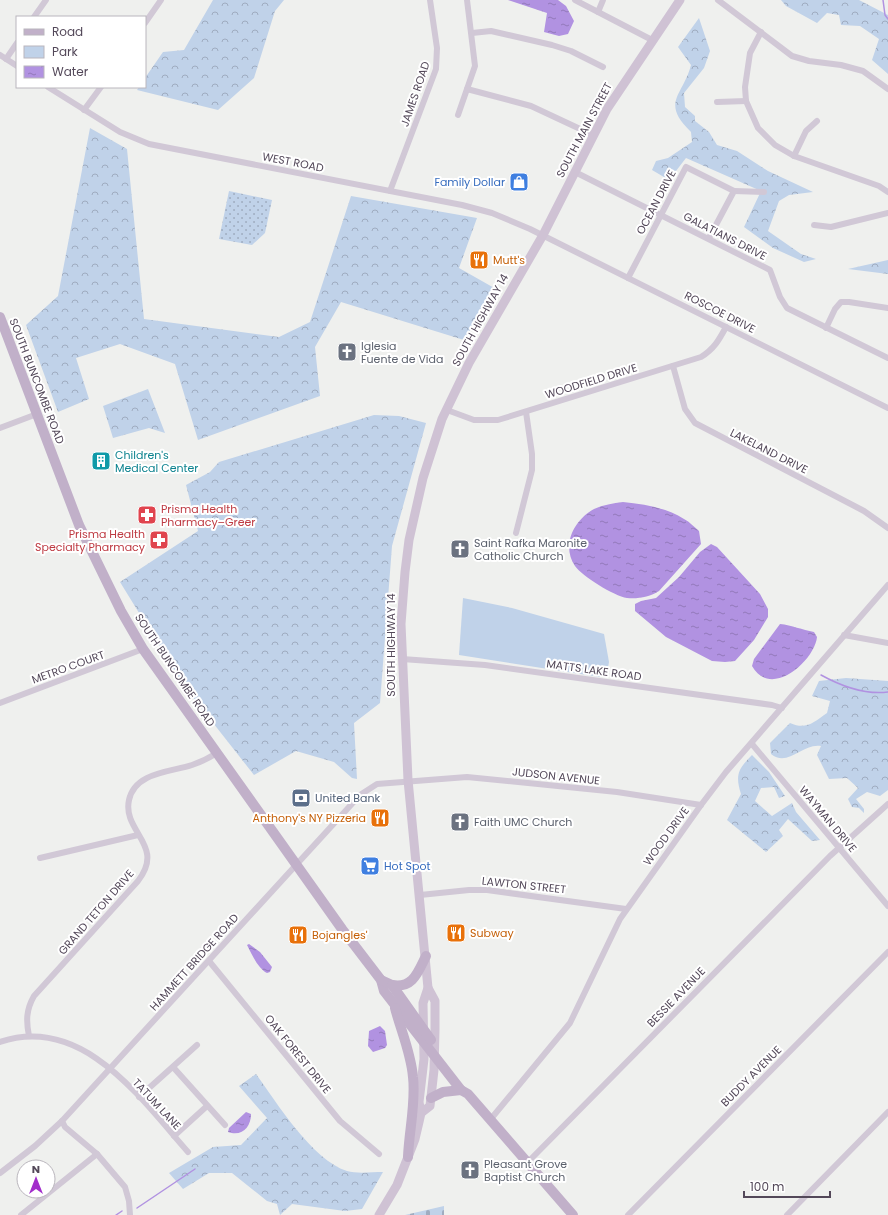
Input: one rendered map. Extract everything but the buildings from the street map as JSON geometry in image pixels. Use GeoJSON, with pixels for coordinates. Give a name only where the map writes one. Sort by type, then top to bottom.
{"type":"FeatureCollection","features":[{"type":"Feature","properties":{"kind":"main road","name":"SOUTH MAIN STREET"},"geometry":{"type":"LineString","coordinates":[[543,236],[611,103],[680,0]]}},
{"type":"Feature","properties":{"kind":"main road","name":"SOUTH HIGHWAY 14"},"geometry":{"type":"LineString","coordinates":[[379,1215],[397,1185],[415,1139],[421,1113],[419,1102],[423,1072],[425,1032],[423,1002],[428,988],[408,780],[402,660],[402,601],[409,540],[425,472],[442,419],[487,331],[543,236]]}},
{"type":"Feature","properties":{"kind":"main road","name":"SOUTH BUNCOMBE ROAD"},"geometry":{"type":"LineString","coordinates":[[0,318],[75,514],[96,563],[143,649],[342,929],[381,980],[384,991],[393,1003],[435,1057],[573,1215]]}},
{"type":"Feature","properties":{"kind":"main road"},"geometry":{"type":"LineString","coordinates":[[392,985],[402,986],[412,981],[417,975],[426,956]]}},
{"type":"Feature","properties":{"kind":"main road","name":"SOUTH BUNCOMBE ROAD"},"geometry":{"type":"LineString","coordinates":[[381,980],[392,985],[435,1046],[467,1087],[465,1092]]}},
{"type":"Feature","properties":{"kind":"main road","name":"SOUTH HIGHWAY 14"},"geometry":{"type":"LineString","coordinates":[[421,1113],[430,1106],[435,1057],[435,1001],[428,988]]}},
{"type":"Feature","properties":{"kind":"main road"},"geometry":{"type":"LineString","coordinates":[[393,1003],[411,1060],[413,1078],[414,1092],[408,1157]]}},
{"type":"Feature","properties":{"kind":"main road"},"geometry":{"type":"LineString","coordinates":[[431,1098],[443,1092],[465,1092]]}},
{"type":"Feature","properties":{"kind":"street"},"geometry":{"type":"LineString","coordinates":[[35,16],[46,0]]}},
{"type":"Feature","properties":{"kind":"street"},"geometry":{"type":"LineString","coordinates":[[146,22],[161,0]]}},
{"type":"Feature","properties":{"kind":"street","name":"JAMES ROAD"},"geometry":{"type":"LineString","coordinates":[[390,191],[436,69],[437,48],[430,0]]}},
{"type":"Feature","properties":{"kind":"street"},"geometry":{"type":"LineString","coordinates":[[458,115],[475,66],[468,0]]}},
{"type":"Feature","properties":{"kind":"street"},"geometry":{"type":"LineString","coordinates":[[575,0],[652,40]]}},
{"type":"Feature","properties":{"kind":"street"},"geometry":{"type":"LineString","coordinates":[[598,12],[603,0]]}},
{"type":"Feature","properties":{"kind":"street"},"geometry":{"type":"LineString","coordinates":[[718,0],[792,56],[809,61],[841,65],[863,71],[888,89]]}},
{"type":"Feature","properties":{"kind":"street"},"geometry":{"type":"LineString","coordinates":[[472,33],[491,31],[552,45],[571,51],[603,67]]}},
{"type":"Feature","properties":{"kind":"street"},"geometry":{"type":"LineString","coordinates":[[761,32],[750,53],[745,76],[746,101],[758,128],[768,139],[794,156],[872,184],[888,192]]}},
{"type":"Feature","properties":{"kind":"street"},"geometry":{"type":"LineString","coordinates":[[6,59],[16,44]]}},
{"type":"Feature","properties":{"kind":"street"},"geometry":{"type":"LineString","coordinates":[[0,55],[16,65]]}},
{"type":"Feature","properties":{"kind":"street","name":"WEST ROAD"},"geometry":{"type":"LineString","coordinates":[[50,88],[120,132],[150,144],[480,209],[543,236]]}},
{"type":"Feature","properties":{"kind":"street"},"geometry":{"type":"LineString","coordinates":[[84,110],[100,88]]}},
{"type":"Feature","properties":{"kind":"street"},"geometry":{"type":"LineString","coordinates":[[468,89],[531,106],[594,135]]}},
{"type":"Feature","properties":{"kind":"street"},"geometry":{"type":"LineString","coordinates":[[717,102],[746,101]]}},
{"type":"Feature","properties":{"kind":"street"},"geometry":{"type":"LineString","coordinates":[[794,156],[806,131],[817,121]]}},
{"type":"Feature","properties":{"kind":"street","name":"OCEAN DRIVE"},"geometry":{"type":"LineString","coordinates":[[628,278],[686,167],[734,191]]}},
{"type":"Feature","properties":{"kind":"street","name":"GALATIANS DRIVE"},"geometry":{"type":"LineString","coordinates":[[575,172],[709,238],[770,270],[780,297],[787,308],[888,358]]}},
{"type":"Feature","properties":{"kind":"street"},"geometry":{"type":"LineString","coordinates":[[709,238],[734,191],[764,192]]}},
{"type":"Feature","properties":{"kind":"street"},"geometry":{"type":"LineString","coordinates":[[814,225],[831,227],[888,213]]}},
{"type":"Feature","properties":{"kind":"street","name":"ROSCOE DRIVE"},"geometry":{"type":"LineString","coordinates":[[543,236],[888,408]]}},
{"type":"Feature","properties":{"kind":"street"},"geometry":{"type":"LineString","coordinates":[[826,328],[835,309],[841,302],[888,308]]}},
{"type":"Feature","properties":{"kind":"street","name":"WOODFIELD DRIVE"},"geometry":{"type":"LineString","coordinates":[[447,410],[467,418],[483,421],[498,420],[526,412],[672,366],[708,353],[717,344],[726,327]]}},
{"type":"Feature","properties":{"kind":"street","name":"LAKELAND DRIVE"},"geometry":{"type":"LineString","coordinates":[[672,366],[685,409],[695,423],[864,511],[888,528]]}},
{"type":"Feature","properties":{"kind":"street"},"geometry":{"type":"LineString","coordinates":[[516,533],[532,470],[532,454],[526,412]]}},
{"type":"Feature","properties":{"kind":"street"},"geometry":{"type":"LineString","coordinates":[[0,428],[37,414]]}},
{"type":"Feature","properties":{"kind":"street","name":"WOOD DRIVE"},"geometry":{"type":"LineString","coordinates":[[490,1120],[570,1023],[612,934],[626,909],[701,805],[726,772],[752,744],[888,585]]}},
{"type":"Feature","properties":{"kind":"street"},"geometry":{"type":"LineString","coordinates":[[844,635],[888,643]]}},
{"type":"Feature","properties":{"kind":"street","name":"METRO COURT"},"geometry":{"type":"LineString","coordinates":[[0,703],[143,649]]}},
{"type":"Feature","properties":{"kind":"street","name":"MATTS LAKE ROAD"},"geometry":{"type":"LineString","coordinates":[[402,660],[485,665],[772,705],[782,708]]}},
{"type":"Feature","properties":{"kind":"street","name":"WAYMAN DRIVE"},"geometry":{"type":"LineString","coordinates":[[752,744],[888,906]]}},
{"type":"Feature","properties":{"kind":"street","name":"GRAND TETON DRIVE"},"geometry":{"type":"LineString","coordinates":[[29,1036],[26,1017],[28,1007],[34,996],[143,874],[148,861],[148,854],[146,847],[138,835],[130,817],[128,807],[130,795],[138,785],[154,775],[193,765],[217,753]]}},
{"type":"Feature","properties":{"kind":"street","name":"JUDSON AVENUE"},"geometry":{"type":"LineString","coordinates":[[408,780],[481,778],[617,792],[701,805]]}},
{"type":"Feature","properties":{"kind":"street","name":"HAMMETT BRIDGE ROAD"},"geometry":{"type":"LineString","coordinates":[[0,1173],[35,1146],[62,1122],[360,795],[377,784],[408,780]]}},
{"type":"Feature","properties":{"kind":"street","name":"BESSIE AVENUE"},"geometry":{"type":"LineString","coordinates":[[528,1162],[839,848],[888,804]]}},
{"type":"Feature","properties":{"kind":"street"},"geometry":{"type":"LineString","coordinates":[[40,858],[138,835]]}},
{"type":"Feature","properties":{"kind":"street","name":"LAWTON STREET"},"geometry":{"type":"LineString","coordinates":[[420,895],[469,890],[487,890],[626,909]]}},
{"type":"Feature","properties":{"kind":"street","name":"BUDDY AVENUE"},"geometry":{"type":"LineString","coordinates":[[628,1215],[888,952]]}},
{"type":"Feature","properties":{"kind":"street","name":"OAK FOREST DRIVE"},"geometry":{"type":"LineString","coordinates":[[209,961],[340,1121],[379,1154]]}},
{"type":"Feature","properties":{"kind":"street","name":"TATUM LANE"},"geometry":{"type":"LineString","coordinates":[[0,1042],[29,1036],[53,1038],[68,1042],[111,1070],[139,1097],[188,1152]]}},
{"type":"Feature","properties":{"kind":"street"},"geometry":{"type":"LineString","coordinates":[[139,1097],[197,1045]]}},
{"type":"Feature","properties":{"kind":"street"},"geometry":{"type":"LineString","coordinates":[[173,1068],[225,1125]]}},
{"type":"Feature","properties":{"kind":"street"},"geometry":{"type":"LineString","coordinates":[[174,1136],[207,1106]]}},
{"type":"Feature","properties":{"kind":"street"},"geometry":{"type":"LineString","coordinates":[[787,1215],[888,1112]]}},
{"type":"Feature","properties":{"kind":"street"},"geometry":{"type":"LineString","coordinates":[[62,1122],[65,1127],[97,1154],[124,1187],[129,1201],[130,1215]]}},
{"type":"Feature","properties":{"kind":"street"},"geometry":{"type":"LineString","coordinates":[[20,1215],[97,1154]]}},
{"type":"Feature","properties":{"kind":"green space"},"geometry":{"type":"Polygon","coordinates":[[[213,0],[284,0],[275,11],[254,78],[218,110],[137,90],[138,88],[146,88],[146,77],[163,52],[184,50],[213,0]]]}},
{"type":"Feature","properties":{"kind":"green space"},"geometry":{"type":"Polygon","coordinates":[[[781,0],[859,0],[888,15],[888,74],[872,60],[879,39],[860,26],[841,25],[839,15],[827,13],[817,23],[786,6],[781,0]]]}},
{"type":"Feature","properties":{"kind":"green space"},"geometry":{"type":"Polygon","coordinates":[[[699,18],[710,51],[704,68],[684,93],[685,107],[695,116],[695,121],[709,132],[717,145],[737,151],[768,171],[813,192],[789,195],[779,201],[768,231],[801,254],[816,259],[804,262],[773,248],[744,227],[761,191],[686,158],[669,180],[652,170],[656,161],[668,158],[692,142],[691,132],[682,122],[675,106],[676,99],[691,65],[678,47],[699,18]]]}},
{"type":"Feature","properties":{"kind":"green space"},"geometry":{"type":"Polygon","coordinates":[[[90,128],[127,149],[144,319],[279,337],[310,322],[351,196],[477,218],[459,268],[496,289],[464,340],[341,302],[315,347],[320,396],[198,440],[175,364],[120,344],[76,358],[89,399],[58,412],[26,325],[58,296],[90,128]]]}},
{"type":"Feature","properties":{"kind":"green space"},"geometry":{"type":"Polygon","coordinates":[[[229,191],[272,200],[265,233],[252,245],[219,239],[229,191]]]}},
{"type":"Feature","properties":{"kind":"green space"},"geometry":{"type":"Polygon","coordinates":[[[888,260],[888,274],[848,269],[888,260]]]}},
{"type":"Feature","properties":{"kind":"green space"},"geometry":{"type":"Polygon","coordinates":[[[148,389],[165,433],[149,428],[113,438],[103,406],[148,389]]]}},
{"type":"Feature","properties":{"kind":"green space"},"geometry":{"type":"Polygon","coordinates":[[[374,415],[399,416],[426,423],[392,546],[380,703],[354,723],[357,779],[352,778],[334,762],[296,751],[254,775],[184,686],[120,582],[198,531],[186,485],[210,472],[219,462],[374,415]]]}},
{"type":"Feature","properties":{"kind":"green space"},"geometry":{"type":"Polygon","coordinates":[[[463,598],[512,608],[604,634],[609,662],[607,673],[600,677],[459,655],[463,598]]]}},
{"type":"Feature","properties":{"kind":"green space"},"geometry":{"type":"Polygon","coordinates":[[[846,678],[888,681],[888,790],[880,796],[867,792],[856,799],[864,809],[864,813],[859,808],[852,807],[848,799],[858,788],[847,778],[829,779],[817,755],[821,746],[814,746],[789,757],[783,758],[777,758],[771,754],[770,743],[790,723],[805,726],[827,713],[830,701],[812,696],[819,681],[846,678]]]}},
{"type":"Feature","properties":{"kind":"green space"},"geometry":{"type":"Polygon","coordinates":[[[752,755],[769,772],[785,796],[779,798],[774,787],[761,788],[755,801],[772,816],[792,803],[796,812],[820,840],[812,841],[788,819],[779,830],[783,836],[766,852],[727,820],[741,794],[738,782],[739,773],[741,768],[752,755]]]}},
{"type":"Feature","properties":{"kind":"green space"},"geometry":{"type":"Polygon","coordinates":[[[256,1074],[296,1129],[321,1155],[334,1165],[347,1171],[360,1173],[383,1172],[362,1209],[345,1211],[292,1204],[280,1215],[277,1204],[267,1201],[232,1173],[209,1173],[183,1189],[169,1173],[213,1147],[241,1145],[267,1118],[239,1086],[256,1074]]]}},
{"type":"Feature","properties":{"kind":"green space"},"geometry":{"type":"Polygon","coordinates":[[[444,1206],[444,1215],[405,1215],[444,1206]]]}},
{"type":"Feature","properties":{"kind":"water"},"geometry":{"type":"Polygon","coordinates":[[[508,0],[558,0],[566,6],[574,21],[568,34],[559,36],[544,32],[547,13],[508,0]]]}},
{"type":"Feature","properties":{"kind":"water"},"geometry":{"type":"Polygon","coordinates":[[[623,502],[663,509],[686,520],[699,531],[701,544],[659,591],[652,595],[627,598],[614,594],[591,580],[579,570],[571,558],[569,550],[572,534],[581,520],[594,509],[601,506],[623,502]]]}},
{"type":"Feature","properties":{"kind":"water"},"geometry":{"type":"Polygon","coordinates":[[[711,544],[717,547],[760,594],[768,609],[768,617],[754,640],[735,661],[712,661],[666,637],[635,611],[635,604],[641,601],[656,598],[679,577],[700,552],[711,544]]]}},
{"type":"Feature","properties":{"kind":"water"},"geometry":{"type":"Polygon","coordinates":[[[780,624],[814,632],[817,637],[809,656],[801,665],[791,673],[780,678],[770,679],[760,675],[752,666],[754,659],[780,624]]]}},
{"type":"Feature","properties":{"kind":"water"},"geometry":{"type":"Polygon","coordinates":[[[249,944],[260,952],[272,967],[270,972],[267,973],[258,965],[247,945],[249,944]]]}},
{"type":"Feature","properties":{"kind":"water"},"geometry":{"type":"Polygon","coordinates":[[[380,1026],[385,1031],[387,1045],[385,1048],[373,1052],[368,1046],[369,1031],[380,1026]]]}},
{"type":"Feature","properties":{"kind":"water"},"geometry":{"type":"Polygon","coordinates":[[[246,1112],[251,1114],[251,1119],[245,1130],[238,1133],[228,1132],[229,1128],[246,1112]]]}},
{"type":"Feature","properties":{"kind":"waterway"},"geometry":{"type":"LineString","coordinates":[[883,0],[885,15],[888,19]]}},
{"type":"Feature","properties":{"kind":"waterway"},"geometry":{"type":"LineString","coordinates":[[821,675],[853,689],[879,693],[888,692]]}},
{"type":"Feature","properties":{"kind":"waterway"},"geometry":{"type":"LineString","coordinates":[[137,1208],[195,1169]]}},
{"type":"Feature","properties":{"kind":"waterway"},"geometry":{"type":"LineString","coordinates":[[116,1215],[122,1211]]}},
{"type":"Feature","properties":{"kind":"place","name":"Family Dollar"},"geometry":{"type":"Point","coordinates":[519,182]}},
{"type":"Feature","properties":{"kind":"place","name":"Mutt's"},"geometry":{"type":"Point","coordinates":[479,260]}},
{"type":"Feature","properties":{"kind":"place","name":"Iglesia Fuente de Vida"},"geometry":{"type":"Point","coordinates":[347,352]}},
{"type":"Feature","properties":{"kind":"place","name":"Children's Medical Center"},"geometry":{"type":"Point","coordinates":[101,461]}},
{"type":"Feature","properties":{"kind":"place","name":"Prisma Health Pharmacy–Greer"},"geometry":{"type":"Point","coordinates":[147,515]}},
{"type":"Feature","properties":{"kind":"place","name":"Prisma Health Specialty Pharmacy"},"geometry":{"type":"Point","coordinates":[159,540]}},
{"type":"Feature","properties":{"kind":"place","name":"Saint Rafka Maronite Catholic Church"},"geometry":{"type":"Point","coordinates":[460,549]}},
{"type":"Feature","properties":{"kind":"place","name":"United Bank"},"geometry":{"type":"Point","coordinates":[301,798]}},
{"type":"Feature","properties":{"kind":"place","name":"Anthony's NY Pizzeria"},"geometry":{"type":"Point","coordinates":[380,818]}},
{"type":"Feature","properties":{"kind":"place","name":"Faith UMC Church"},"geometry":{"type":"Point","coordinates":[460,822]}},
{"type":"Feature","properties":{"kind":"place","name":"Hot Spot"},"geometry":{"type":"Point","coordinates":[370,866]}},
{"type":"Feature","properties":{"kind":"place","name":"Subway"},"geometry":{"type":"Point","coordinates":[456,933]}},
{"type":"Feature","properties":{"kind":"place","name":"Bojangles'"},"geometry":{"type":"Point","coordinates":[298,935]}},
{"type":"Feature","properties":{"kind":"place","name":"Pleasant Grove Baptist Church"},"geometry":{"type":"Point","coordinates":[470,1170]}}]}
